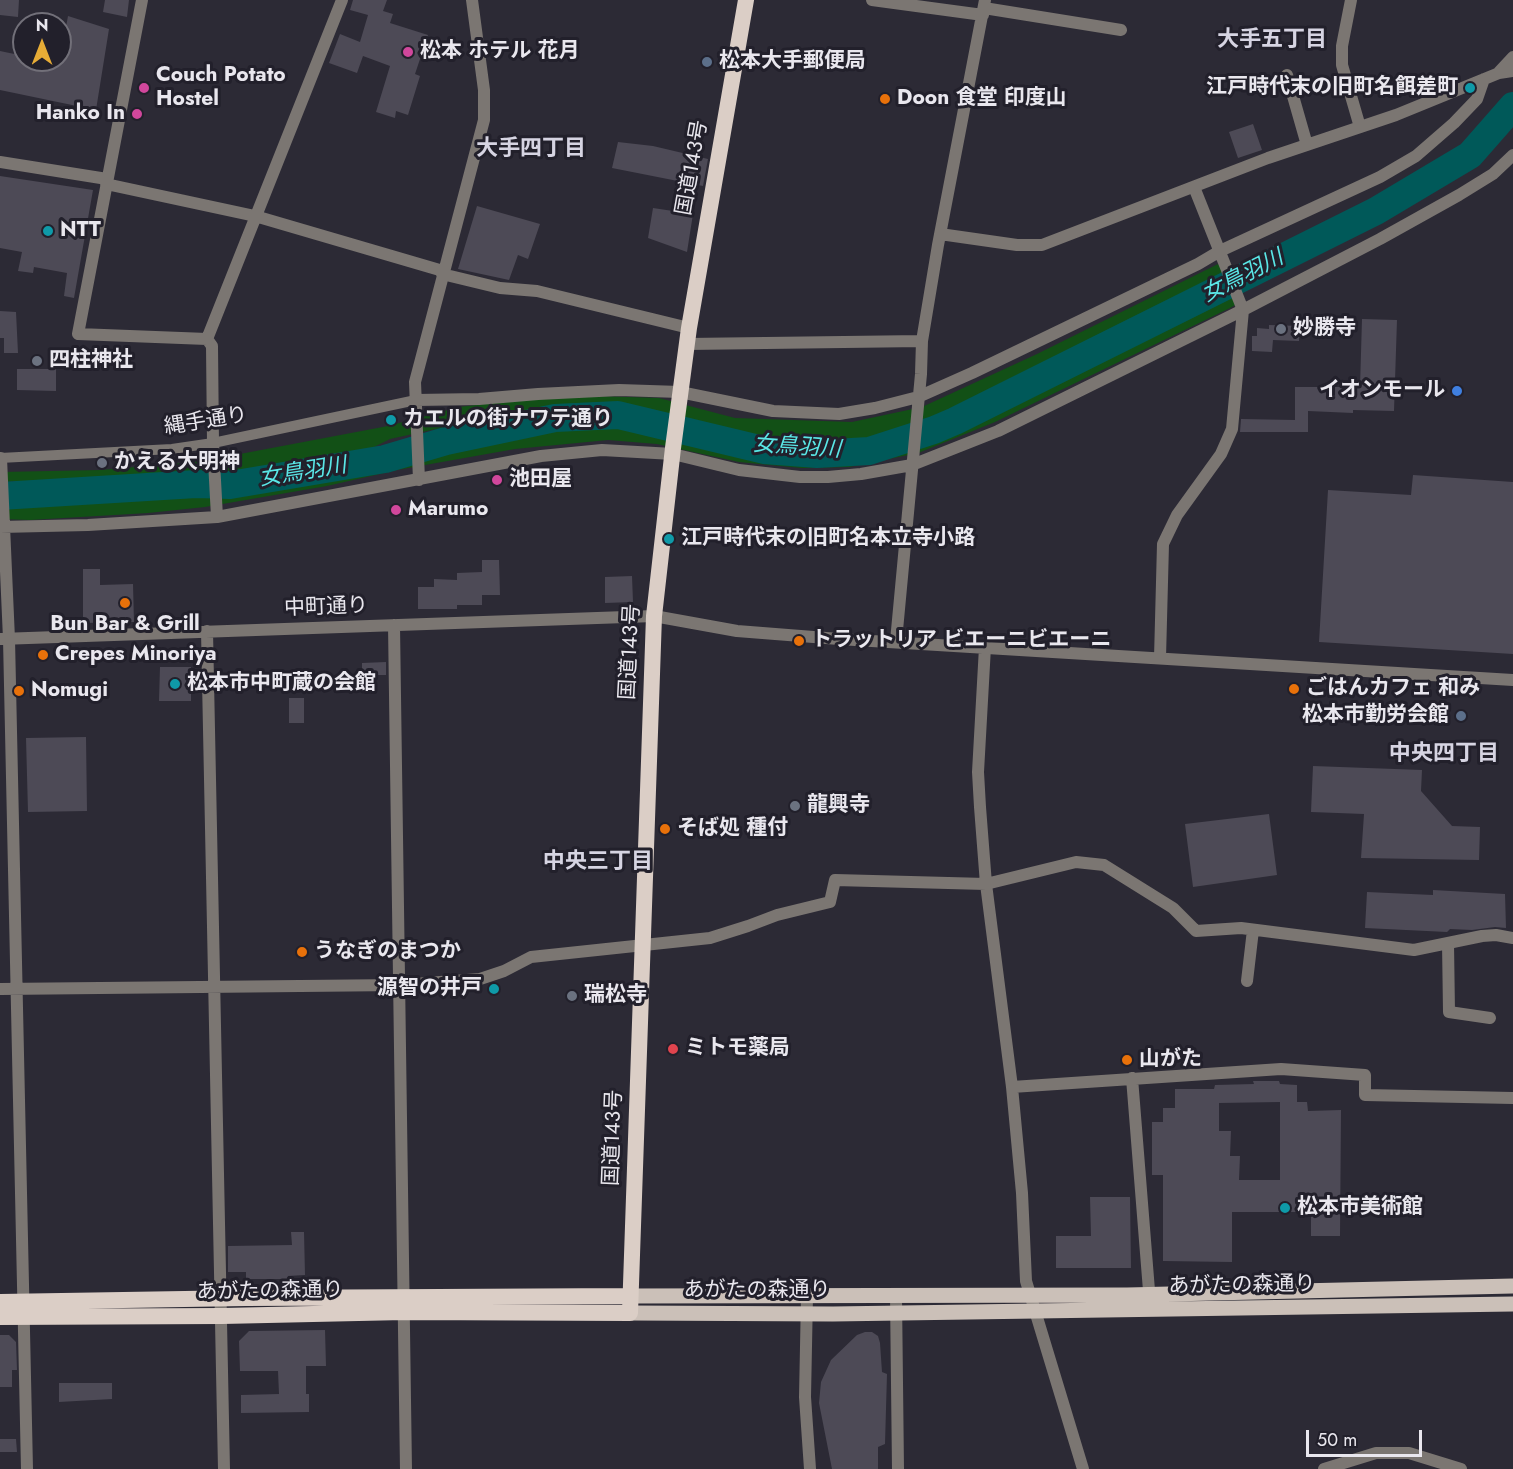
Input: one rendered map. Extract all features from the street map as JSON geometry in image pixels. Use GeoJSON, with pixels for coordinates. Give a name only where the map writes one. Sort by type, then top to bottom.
{"type":"FeatureCollection","features":[{"type":"Feature","properties":{"kind":"highway","name":"国道143号"},"geometry":{"type":"LineString","coordinates":[[630,1305],[654,616],[679,396],[746,0]]}},
{"type":"Feature","properties":{"kind":"highway","name":"あがたの森通り"},"geometry":{"type":"LineString","coordinates":[[0,1317],[24,1309],[221,1298],[404,1304],[630,1305]]}},
{"type":"Feature","properties":{"kind":"highway","name":"あがたの森通り"},"geometry":{"type":"LineString","coordinates":[[0,1302],[24,1309],[222,1316],[404,1304]]}},
{"type":"Feature","properties":{"kind":"main road","name":"あがたの森通り"},"geometry":{"type":"LineString","coordinates":[[630,1305],[807,1313],[1034,1311],[1150,1302],[1513,1286]]}},
{"type":"Feature","properties":{"kind":"main road","name":"あがたの森通り"},"geometry":{"type":"LineString","coordinates":[[630,1305],[807,1296],[1030,1296],[1150,1302],[1513,1304]]}},
{"type":"Feature","properties":{"kind":"street"},"geometry":{"type":"LineString","coordinates":[[142,0],[78,334],[207,339]]}},
{"type":"Feature","properties":{"kind":"street"},"geometry":{"type":"LineString","coordinates":[[207,339],[342,0]]}},
{"type":"Feature","properties":{"kind":"street"},"geometry":{"type":"LineString","coordinates":[[419,475],[415,382],[484,120],[484,90],[472,0]]}},
{"type":"Feature","properties":{"kind":"street"},"geometry":{"type":"LineString","coordinates":[[872,0],[984,8],[1121,30]]}},
{"type":"Feature","properties":{"kind":"street"},"geometry":{"type":"LineString","coordinates":[[1351,0],[1342,46],[1342,65],[1360,127]]}},
{"type":"Feature","properties":{"kind":"street"},"geometry":{"type":"LineString","coordinates":[[896,642],[922,341],[940,234],[984,8]]}},
{"type":"Feature","properties":{"kind":"street"},"geometry":{"type":"LineString","coordinates":[[940,234],[1017,245],[1042,245],[1307,145],[1396,116],[1507,71],[1513,57]]}},
{"type":"Feature","properties":{"kind":"street"},"geometry":{"type":"LineString","coordinates":[[1287,75],[1307,145]]}},
{"type":"Feature","properties":{"kind":"street"},"geometry":{"type":"LineString","coordinates":[[416,400],[479,399],[619,390],[679,396],[773,411],[813,414],[839,414],[917,400],[1380,177],[1416,156],[1454,123],[1477,99],[1484,79]]}},
{"type":"Feature","properties":{"kind":"street"},"geometry":{"type":"LineString","coordinates":[[3,523],[153,522],[217,513],[419,475],[602,450],[673,451],[739,470],[800,477],[861,474],[912,461],[998,431],[1380,239],[1493,174],[1513,154]]}},
{"type":"Feature","properties":{"kind":"street"},"geometry":{"type":"LineString","coordinates":[[0,162],[106,182],[255,216],[500,288],[537,291],[688,336],[922,341]]}},
{"type":"Feature","properties":{"kind":"street"},"geometry":{"type":"LineString","coordinates":[[1160,658],[1164,544],[1178,515],[1221,454],[1232,429],[1242,307],[1194,187]]}},
{"type":"Feature","properties":{"kind":"street"},"geometry":{"type":"LineString","coordinates":[[207,339],[212,346],[213,448],[217,513]]}},
{"type":"Feature","properties":{"kind":"street","name":"縄手通り"},"geometry":{"type":"LineString","coordinates":[[1,462],[213,448],[416,400]]}},
{"type":"Feature","properties":{"kind":"street"},"geometry":{"type":"LineString","coordinates":[[1,462],[27,1469]]}},
{"type":"Feature","properties":{"kind":"street","name":"中町通り"},"geometry":{"type":"LineString","coordinates":[[5,639],[654,616],[737,631],[1513,680]]}},
{"type":"Feature","properties":{"kind":"street"},"geometry":{"type":"LineString","coordinates":[[394,625],[406,1469]]}},
{"type":"Feature","properties":{"kind":"street"},"geometry":{"type":"LineString","coordinates":[[207,631],[224,1469]]}},
{"type":"Feature","properties":{"kind":"street"},"geometry":{"type":"LineString","coordinates":[[985,647],[978,772],[986,884],[1012,1087],[1026,1281],[1083,1469]]}},
{"type":"Feature","properties":{"kind":"street"},"geometry":{"type":"LineString","coordinates":[[0,989],[400,985],[480,980],[504,972],[531,957],[710,938],[777,915],[830,902],[835,880],[986,884],[1076,862],[1104,865],[1173,908],[1196,931],[1241,928],[1404,950],[1482,936],[1496,935],[1513,938]]}},
{"type":"Feature","properties":{"kind":"street"},"geometry":{"type":"LineString","coordinates":[[1247,981],[1253,930]]}},
{"type":"Feature","properties":{"kind":"street"},"geometry":{"type":"LineString","coordinates":[[1448,943],[1449,1012],[1490,1018]]}},
{"type":"Feature","properties":{"kind":"street"},"geometry":{"type":"LineString","coordinates":[[1012,1087],[1281,1069],[1365,1075],[1365,1095],[1513,1098]]}},
{"type":"Feature","properties":{"kind":"street"},"geometry":{"type":"LineString","coordinates":[[1132,1078],[1150,1302]]}},
{"type":"Feature","properties":{"kind":"street"},"geometry":{"type":"LineString","coordinates":[[807,1296],[806,1397],[810,1469]]}},
{"type":"Feature","properties":{"kind":"street"},"geometry":{"type":"LineString","coordinates":[[896,1296],[898,1469]]}},
{"type":"Feature","properties":{"kind":"street"},"geometry":{"type":"LineString","coordinates":[[1324,1469],[1376,1453],[1409,1453],[1461,1469]]}},
{"type":"Feature","properties":{"kind":"green space"},"geometry":{"type":"Polygon","coordinates":[[[1218,264],[1228,281],[908,436],[855,448],[811,450],[765,445],[701,427],[672,415],[595,406],[445,427],[390,439],[362,453],[313,466],[223,476],[203,473],[68,484],[14,481],[0,483],[0,472],[101,470],[203,461],[388,426],[459,407],[528,399],[596,396],[659,398],[735,418],[852,422],[922,407],[1037,354],[1218,264]]]}},
{"type":"Feature","properties":{"kind":"green space"},"geometry":{"type":"Polygon","coordinates":[[[1231,289],[1237,304],[1230,308],[995,422],[918,453],[849,467],[802,468],[739,462],[657,444],[608,440],[515,449],[205,507],[30,520],[0,519],[0,501],[11,499],[196,487],[227,488],[394,461],[446,445],[556,424],[616,421],[658,434],[761,454],[816,459],[870,455],[899,446],[968,417],[1231,289]]]}},
{"type":"Feature","properties":{"kind":"building"},"geometry":{"type":"Polygon","coordinates":[[[0,0],[19,0],[18,12],[12,12],[12,16],[0,15],[0,0]]]}},
{"type":"Feature","properties":{"kind":"building"},"geometry":{"type":"Polygon","coordinates":[[[105,0],[129,0],[127,17],[103,12],[105,0]]]}},
{"type":"Feature","properties":{"kind":"building"},"geometry":{"type":"Polygon","coordinates":[[[353,0],[387,0],[383,11],[393,14],[390,23],[428,35],[415,74],[420,76],[408,115],[396,111],[395,118],[376,112],[390,66],[363,56],[357,73],[329,63],[340,34],[360,42],[368,15],[350,10],[353,0]]]}},
{"type":"Feature","properties":{"kind":"building"},"geometry":{"type":"Polygon","coordinates":[[[72,17],[109,29],[96,110],[0,90],[0,51],[12,54],[12,72],[72,72],[72,17]]]}},
{"type":"Feature","properties":{"kind":"building"},"geometry":{"type":"Polygon","coordinates":[[[1253,124],[1262,150],[1238,158],[1229,132],[1253,124]]]}},
{"type":"Feature","properties":{"kind":"building"},"geometry":{"type":"Polygon","coordinates":[[[618,142],[653,146],[708,159],[703,186],[612,168],[618,142]]]}},
{"type":"Feature","properties":{"kind":"building"},"geometry":{"type":"Polygon","coordinates":[[[0,176],[93,190],[74,298],[64,296],[67,273],[34,267],[33,273],[18,271],[22,252],[0,248],[0,176]]]}},
{"type":"Feature","properties":{"kind":"building"},"geometry":{"type":"Polygon","coordinates":[[[477,206],[540,224],[528,259],[518,255],[509,280],[458,269],[477,206]]]}},
{"type":"Feature","properties":{"kind":"building"},"geometry":{"type":"Polygon","coordinates":[[[653,208],[693,214],[687,252],[648,238],[653,208]]]}},
{"type":"Feature","properties":{"kind":"building"},"geometry":{"type":"Polygon","coordinates":[[[0,311],[16,312],[18,353],[4,353],[4,338],[0,338],[0,311]]]}},
{"type":"Feature","properties":{"kind":"building"},"geometry":{"type":"Polygon","coordinates":[[[1362,319],[1397,320],[1394,411],[1353,410],[1353,413],[1308,411],[1308,432],[1240,432],[1241,419],[1295,420],[1295,387],[1360,387],[1362,319]]]}},
{"type":"Feature","properties":{"kind":"building"},"geometry":{"type":"Polygon","coordinates":[[[1269,325],[1300,326],[1299,341],[1273,340],[1272,352],[1252,351],[1252,336],[1257,336],[1257,328],[1269,329],[1269,325]]]}},
{"type":"Feature","properties":{"kind":"building"},"geometry":{"type":"Polygon","coordinates":[[[17,369],[56,369],[56,391],[17,390],[17,369]]]}},
{"type":"Feature","properties":{"kind":"building"},"geometry":{"type":"Polygon","coordinates":[[[1413,475],[1513,482],[1513,654],[1319,642],[1328,490],[1411,495],[1413,475]]]}},
{"type":"Feature","properties":{"kind":"building"},"geometry":{"type":"Polygon","coordinates":[[[482,560],[499,560],[500,595],[482,595],[482,605],[457,605],[457,609],[418,609],[418,587],[434,587],[434,579],[457,580],[457,573],[482,572],[482,560]]]}},
{"type":"Feature","properties":{"kind":"building"},"geometry":{"type":"Polygon","coordinates":[[[83,569],[100,569],[100,585],[133,584],[134,622],[83,623],[83,569]]]}},
{"type":"Feature","properties":{"kind":"building"},"geometry":{"type":"Polygon","coordinates":[[[632,576],[633,602],[605,603],[605,577],[632,576]]]}},
{"type":"Feature","properties":{"kind":"building"},"geometry":{"type":"Polygon","coordinates":[[[386,662],[386,675],[362,675],[362,663],[386,662]]]}},
{"type":"Feature","properties":{"kind":"building","name":"松本市中町蔵の会館"},"geometry":{"type":"Polygon","coordinates":[[[160,667],[191,667],[191,701],[159,701],[160,667]]]}},
{"type":"Feature","properties":{"kind":"building"},"geometry":{"type":"Polygon","coordinates":[[[289,698],[304,698],[304,723],[289,723],[289,698]]]}},
{"type":"Feature","properties":{"kind":"building"},"geometry":{"type":"Polygon","coordinates":[[[86,737],[87,811],[28,812],[26,738],[86,737]]]}},
{"type":"Feature","properties":{"kind":"building"},"geometry":{"type":"Polygon","coordinates":[[[1313,766],[1422,770],[1421,791],[1452,826],[1480,827],[1479,860],[1361,858],[1364,814],[1311,812],[1313,766]]]}},
{"type":"Feature","properties":{"kind":"building"},"geometry":{"type":"Polygon","coordinates":[[[1269,814],[1277,875],[1193,887],[1185,824],[1269,814]]]}},
{"type":"Feature","properties":{"kind":"building"},"geometry":{"type":"Polygon","coordinates":[[[1433,890],[1505,894],[1506,928],[1450,929],[1447,932],[1365,928],[1367,892],[1433,895],[1433,890]]]}},
{"type":"Feature","properties":{"kind":"building"},"geometry":{"type":"Polygon","coordinates":[[[1253,1081],[1279,1081],[1280,1084],[1297,1085],[1297,1102],[1307,1102],[1308,1111],[1341,1110],[1340,1236],[1311,1236],[1311,1212],[1232,1212],[1232,1262],[1163,1261],[1163,1175],[1152,1175],[1152,1122],[1163,1122],[1163,1108],[1175,1108],[1175,1089],[1214,1089],[1215,1085],[1254,1084],[1253,1081]],[[1280,1102],[1219,1103],[1219,1131],[1231,1131],[1230,1156],[1240,1156],[1239,1180],[1280,1180],[1280,1102]]]}},
{"type":"Feature","properties":{"kind":"building"},"geometry":{"type":"Polygon","coordinates":[[[1090,1197],[1130,1197],[1131,1268],[1056,1268],[1056,1236],[1091,1236],[1090,1197]]]}},
{"type":"Feature","properties":{"kind":"building"},"geometry":{"type":"Polygon","coordinates":[[[291,1232],[304,1232],[305,1275],[288,1276],[288,1279],[246,1279],[246,1272],[228,1272],[228,1246],[292,1245],[291,1232]]]}},
{"type":"Feature","properties":{"kind":"building"},"geometry":{"type":"Polygon","coordinates":[[[325,1330],[326,1366],[306,1366],[306,1394],[309,1394],[309,1412],[241,1413],[241,1395],[279,1394],[278,1371],[240,1371],[239,1341],[249,1331],[325,1330]]]}},
{"type":"Feature","properties":{"kind":"building"},"geometry":{"type":"Polygon","coordinates":[[[872,1332],[878,1336],[882,1372],[887,1374],[885,1444],[878,1447],[878,1469],[832,1469],[819,1403],[821,1382],[831,1360],[857,1335],[872,1332]]]}},
{"type":"Feature","properties":{"kind":"building"},"geometry":{"type":"Polygon","coordinates":[[[0,1335],[9,1335],[16,1342],[17,1370],[12,1370],[12,1387],[0,1387],[0,1335]]]}},
{"type":"Feature","properties":{"kind":"building"},"geometry":{"type":"Polygon","coordinates":[[[59,1383],[112,1383],[112,1399],[59,1402],[59,1383]]]}},
{"type":"Feature","properties":{"kind":"building"},"geometry":{"type":"Polygon","coordinates":[[[0,1439],[16,1439],[17,1452],[0,1452],[0,1439]]]}},
{"type":"Feature","properties":{"kind":"waterway","name":"女鳥羽川"},"geometry":{"type":"LineString","coordinates":[[0,496],[196,484],[230,485],[385,459],[446,441],[555,418],[618,415],[764,450],[817,454],[869,451],[955,421],[1376,211],[1470,155],[1513,106]]}},
{"type":"Feature","properties":{"kind":"place","name":"松本 ホテル 花月"},"geometry":{"type":"Point","coordinates":[408,52]}},
{"type":"Feature","properties":{"kind":"place","name":"松本大手郵便局"},"geometry":{"type":"Point","coordinates":[707,62]}},
{"type":"Feature","properties":{"kind":"place","name":"Couch Potato Hostel"},"geometry":{"type":"Point","coordinates":[144,88]}},
{"type":"Feature","properties":{"kind":"place","name":"江戸時代末の旧町名餌差町"},"geometry":{"type":"Point","coordinates":[1470,88]}},
{"type":"Feature","properties":{"kind":"place","name":"Doon 食堂 印度山"},"geometry":{"type":"Point","coordinates":[885,99]}},
{"type":"Feature","properties":{"kind":"place","name":"Hanko In"},"geometry":{"type":"Point","coordinates":[137,114]}},
{"type":"Feature","properties":{"kind":"place","name":"NTT"},"geometry":{"type":"Point","coordinates":[48,231]}},
{"type":"Feature","properties":{"kind":"place","name":"妙勝寺"},"geometry":{"type":"Point","coordinates":[1281,329]}},
{"type":"Feature","properties":{"kind":"place","name":"四柱神社"},"geometry":{"type":"Point","coordinates":[37,361]}},
{"type":"Feature","properties":{"kind":"place","name":"イオンモール"},"geometry":{"type":"Point","coordinates":[1457,391]}},
{"type":"Feature","properties":{"kind":"place","name":"カエルの街ナワテ通り"},"geometry":{"type":"Point","coordinates":[391,420]}},
{"type":"Feature","properties":{"kind":"place","name":"かえる大明神"},"geometry":{"type":"Point","coordinates":[102,463]}},
{"type":"Feature","properties":{"kind":"place","name":"池田屋"},"geometry":{"type":"Point","coordinates":[497,480]}},
{"type":"Feature","properties":{"kind":"place","name":"Marumo"},"geometry":{"type":"Point","coordinates":[396,510]}},
{"type":"Feature","properties":{"kind":"place","name":"江戸時代末の旧町名本立寺小路"},"geometry":{"type":"Point","coordinates":[669,539]}},
{"type":"Feature","properties":{"kind":"place","name":"Bun Bar & Grill"},"geometry":{"type":"Point","coordinates":[125,603]}},
{"type":"Feature","properties":{"kind":"place","name":"トラットリア ビエーニビエーニ"},"geometry":{"type":"Point","coordinates":[799,641]}},
{"type":"Feature","properties":{"kind":"place","name":"Crepes Minoriya"},"geometry":{"type":"Point","coordinates":[43,655]}},
{"type":"Feature","properties":{"kind":"place","name":"松本市中町蔵の会館"},"geometry":{"type":"Point","coordinates":[175,684]}},
{"type":"Feature","properties":{"kind":"place","name":"ごはんカフェ 和み"},"geometry":{"type":"Point","coordinates":[1294,689]}},
{"type":"Feature","properties":{"kind":"place","name":"Nomugi"},"geometry":{"type":"Point","coordinates":[19,691]}},
{"type":"Feature","properties":{"kind":"place","name":"松本市勤労会館"},"geometry":{"type":"Point","coordinates":[1461,716]}},
{"type":"Feature","properties":{"kind":"place","name":"龍興寺"},"geometry":{"type":"Point","coordinates":[795,806]}},
{"type":"Feature","properties":{"kind":"place","name":"そば処 種付"},"geometry":{"type":"Point","coordinates":[665,829]}},
{"type":"Feature","properties":{"kind":"place","name":"うなぎのまつか"},"geometry":{"type":"Point","coordinates":[302,952]}},
{"type":"Feature","properties":{"kind":"place","name":"源智の井戸"},"geometry":{"type":"Point","coordinates":[494,989]}},
{"type":"Feature","properties":{"kind":"place","name":"瑞松寺"},"geometry":{"type":"Point","coordinates":[572,996]}},
{"type":"Feature","properties":{"kind":"place","name":"ミトモ薬局"},"geometry":{"type":"Point","coordinates":[673,1049]}},
{"type":"Feature","properties":{"kind":"place","name":"山がた"},"geometry":{"type":"Point","coordinates":[1127,1060]}},
{"type":"Feature","properties":{"kind":"place","name":"松本市美術館"},"geometry":{"type":"Point","coordinates":[1285,1208]}},
{"type":"Feature","properties":{"kind":"district","name":"大手五丁目"},"geometry":{"type":"Point","coordinates":[1272,41]}},
{"type":"Feature","properties":{"kind":"district","name":"大手四丁目"},"geometry":{"type":"Point","coordinates":[531,150]}},
{"type":"Feature","properties":{"kind":"district","name":"中央四丁目"},"geometry":{"type":"Point","coordinates":[1444,755]}},
{"type":"Feature","properties":{"kind":"district","name":"中央三丁目"},"geometry":{"type":"Point","coordinates":[598,863]}}]}
